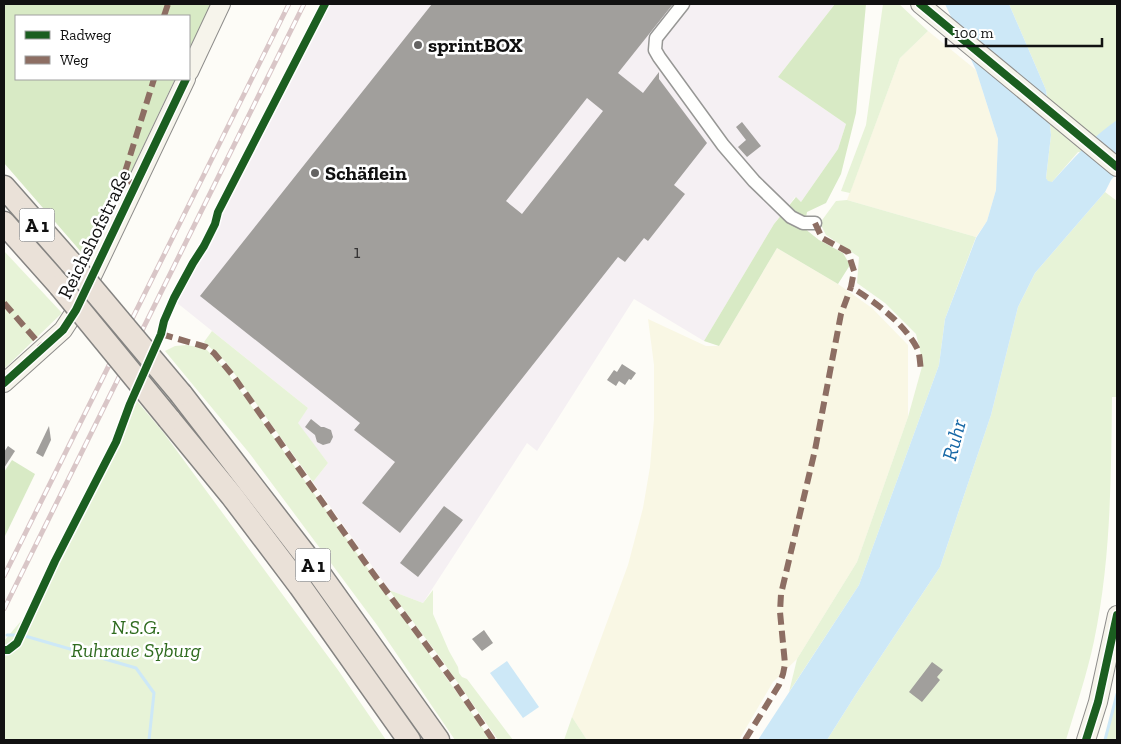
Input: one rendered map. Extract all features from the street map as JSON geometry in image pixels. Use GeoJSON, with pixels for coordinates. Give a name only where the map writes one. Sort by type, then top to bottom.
{"type":"FeatureCollection","features":[{"type":"Feature","properties":{"kind":"highway","name":"A 1"},"geometry":{"type":"LineString","coordinates":[[4,187],[181,394],[316,569],[438,740]]}},
{"type":"Feature","properties":{"kind":"highway","name":"A 1"},"geometry":{"type":"LineString","coordinates":[[4,222],[60,286],[232,496],[300,586],[409,740]]}},
{"type":"Feature","properties":{"kind":"street"},"geometry":{"type":"LineString","coordinates":[[190,70],[221,4]]}},
{"type":"Feature","properties":{"kind":"street"},"geometry":{"type":"LineString","coordinates":[[683,4],[660,33],[655,43],[655,50],[659,57],[736,160],[791,217],[803,223],[815,223]]}},
{"type":"Feature","properties":{"kind":"street"},"geometry":{"type":"LineString","coordinates":[[920,4],[1117,167]]}},
{"type":"Feature","properties":{"kind":"street","name":"Reichshofstraße"},"geometry":{"type":"LineString","coordinates":[[4,383],[63,330],[76,310],[186,80]]}},
{"type":"Feature","properties":{"kind":"street"},"geometry":{"type":"LineString","coordinates":[[1086,740],[1100,693],[1117,615]]}},
{"type":"Feature","properties":{"kind":"shaded area"},"geometry":{"type":"Polygon","coordinates":[[[328,4],[835,4],[778,77],[846,124],[838,149],[801,202],[795,197],[774,224],[704,341],[634,299],[537,451],[527,443],[423,603],[389,590],[313,482],[328,463],[297,423],[308,408],[176,302],[190,273],[207,248],[219,224],[223,209],[328,4]]]}},
{"type":"Feature","properties":{"kind":"shaded area"},"geometry":{"type":"Polygon","coordinates":[[[928,31],[976,70],[998,139],[996,190],[987,221],[976,237],[847,200],[900,58],[928,31]]]}},
{"type":"Feature","properties":{"kind":"shaded area"},"geometry":{"type":"Polygon","coordinates":[[[777,248],[838,284],[872,308],[908,345],[908,417],[857,562],[797,659],[773,682],[739,740],[587,740],[572,717],[628,565],[643,508],[650,467],[654,419],[654,365],[648,319],[706,346],[719,346],[777,248]]]}},
{"type":"Feature","properties":{"kind":"green space"},"geometry":{"type":"Polygon","coordinates":[[[4,4],[211,4],[190,48],[190,15],[15,15],[15,80],[175,80],[89,261],[4,163],[4,4]]]}},
{"type":"Feature","properties":{"kind":"green space"},"geometry":{"type":"Polygon","coordinates":[[[835,4],[866,4],[856,113],[841,174],[826,203],[807,212],[804,228],[819,240],[843,253],[850,265],[838,284],[777,248],[719,346],[704,341],[774,224],[796,197],[801,202],[838,149],[846,124],[778,77],[835,4]]]}},
{"type":"Feature","properties":{"kind":"green space"},"geometry":{"type":"Polygon","coordinates":[[[883,4],[899,4],[928,31],[900,58],[850,193],[841,191],[866,125],[883,4]]]}},
{"type":"Feature","properties":{"kind":"green space"},"geometry":{"type":"Polygon","coordinates":[[[1009,4],[1117,4],[1117,151],[1078,152],[1052,182],[1048,182],[1046,178],[1051,135],[1046,90],[1009,4]]]}},
{"type":"Feature","properties":{"kind":"green space"},"geometry":{"type":"Polygon","coordinates":[[[1105,192],[1117,201],[1117,397],[1112,397],[1107,550],[1100,611],[1094,641],[1066,740],[827,740],[940,567],[991,415],[1018,307],[1035,273],[1105,192]]]}},
{"type":"Feature","properties":{"kind":"green space"},"geometry":{"type":"Polygon","coordinates":[[[847,200],[976,237],[945,319],[939,365],[859,585],[789,692],[797,659],[857,562],[908,417],[923,363],[916,334],[885,303],[857,283],[859,257],[826,235],[820,223],[836,201],[847,200]]]}},
{"type":"Feature","properties":{"kind":"green space"},"geometry":{"type":"Polygon","coordinates":[[[4,251],[62,313],[4,369],[4,251]]]}},
{"type":"Feature","properties":{"kind":"green space"},"geometry":{"type":"Polygon","coordinates":[[[212,331],[308,408],[298,423],[328,463],[313,482],[226,362],[204,342],[212,331]]]}},
{"type":"Feature","properties":{"kind":"green space"},"geometry":{"type":"Polygon","coordinates":[[[187,345],[206,349],[224,368],[491,740],[455,740],[377,625],[250,454],[165,351],[175,346],[187,345]]]}},
{"type":"Feature","properties":{"kind":"green space","name":"N.S.G. Ruhraue Syburg"},"geometry":{"type":"Polygon","coordinates":[[[136,400],[163,432],[338,670],[386,740],[4,740],[4,641],[43,595],[102,472],[109,467],[136,400]]]}},
{"type":"Feature","properties":{"kind":"green space"},"geometry":{"type":"Polygon","coordinates":[[[12,460],[35,474],[4,538],[4,472],[12,460]]]}},
{"type":"Feature","properties":{"kind":"green space"},"geometry":{"type":"Polygon","coordinates":[[[389,590],[423,603],[433,590],[433,614],[458,667],[459,673],[467,679],[513,740],[498,740],[439,656],[389,590]]]}},
{"type":"Feature","properties":{"kind":"green space"},"geometry":{"type":"Polygon","coordinates":[[[1117,695],[1117,740],[1104,740],[1116,699],[1117,695]]]}},
{"type":"Feature","properties":{"kind":"green space"},"geometry":{"type":"Polygon","coordinates":[[[572,717],[587,740],[564,740],[572,717]]]}},
{"type":"Feature","properties":{"kind":"water","name":"Ruhr"},"geometry":{"type":"Polygon","coordinates":[[[945,4],[1009,4],[1046,90],[1051,135],[1046,178],[1048,181],[1052,182],[1091,141],[1117,120],[1117,173],[1105,192],[1035,273],[1018,307],[991,415],[940,567],[827,740],[758,740],[859,585],[939,365],[945,319],[976,238],[987,221],[996,190],[998,139],[976,70],[945,4]]]}},
{"type":"Feature","properties":{"kind":"water"},"geometry":{"type":"Polygon","coordinates":[[[507,661],[539,707],[523,718],[490,673],[507,661]]]}},
{"type":"Feature","properties":{"kind":"building"},"geometry":{"type":"Polygon","coordinates":[[[432,4],[673,4],[618,73],[643,93],[659,72],[659,79],[707,143],[674,185],[685,194],[648,241],[644,238],[625,262],[618,257],[400,533],[362,503],[395,462],[354,430],[360,423],[200,296],[432,4]],[[587,98],[506,201],[522,214],[603,111],[587,98]]]}},
{"type":"Feature","properties":{"kind":"building"},"geometry":{"type":"Polygon","coordinates":[[[742,122],[761,146],[747,157],[738,147],[746,140],[736,127],[742,122]]]}},
{"type":"Feature","properties":{"kind":"building"},"geometry":{"type":"Polygon","coordinates":[[[622,364],[636,373],[625,385],[619,381],[616,386],[607,380],[614,370],[617,372],[622,364]]]}},
{"type":"Feature","properties":{"kind":"building"},"geometry":{"type":"Polygon","coordinates":[[[311,419],[321,427],[331,430],[333,437],[330,443],[323,445],[317,442],[315,435],[305,427],[311,419]]]}},
{"type":"Feature","properties":{"kind":"building"},"geometry":{"type":"Polygon","coordinates":[[[49,426],[51,440],[43,457],[36,453],[49,426]]]}},
{"type":"Feature","properties":{"kind":"building"},"geometry":{"type":"Polygon","coordinates":[[[8,446],[15,451],[4,468],[4,452],[8,446]]]}},
{"type":"Feature","properties":{"kind":"building"},"geometry":{"type":"Polygon","coordinates":[[[444,506],[463,520],[418,577],[400,563],[444,506]]]}},
{"type":"Feature","properties":{"kind":"building"},"geometry":{"type":"Polygon","coordinates":[[[484,630],[493,643],[482,651],[472,639],[484,630]]]}},
{"type":"Feature","properties":{"kind":"building"},"geometry":{"type":"Polygon","coordinates":[[[932,662],[943,670],[937,677],[940,680],[922,702],[909,692],[932,662]]]}},
{"type":"Feature","properties":{"kind":"waterway"},"geometry":{"type":"LineString","coordinates":[[7,635],[17,635]]}},
{"type":"Feature","properties":{"kind":"waterway"},"geometry":{"type":"LineString","coordinates":[[25,636],[136,668],[154,693],[149,740]]}},
{"type":"Feature","properties":{"kind":"waterway"},"geometry":{"type":"LineString","coordinates":[[1105,740],[1117,694]]}},
{"type":"Feature","properties":{"kind":"railway"},"geometry":{"type":"LineString","coordinates":[[4,576],[289,4]]}},
{"type":"Feature","properties":{"kind":"railway"},"geometry":{"type":"LineString","coordinates":[[4,609],[304,4]]}},
{"type":"Feature","properties":{"kind":"marked path"},"geometry":{"type":"LineString","coordinates":[[164,15],[168,4]]}},
{"type":"Feature","properties":{"kind":"marked path"},"geometry":{"type":"LineString","coordinates":[[136,185],[127,180],[125,172],[154,80]]}},
{"type":"Feature","properties":{"kind":"marked path"},"geometry":{"type":"LineString","coordinates":[[815,223],[822,238],[848,252],[854,271],[851,287],[888,313],[911,339],[918,350],[921,371]]}},
{"type":"Feature","properties":{"kind":"marked path"},"geometry":{"type":"LineString","coordinates":[[745,740],[779,685],[783,674],[785,664],[780,612],[781,594],[815,450],[841,314],[851,287]]}},
{"type":"Feature","properties":{"kind":"marked path"},"geometry":{"type":"LineString","coordinates":[[4,303],[43,348]]}},
{"type":"Feature","properties":{"kind":"marked path"},"geometry":{"type":"LineString","coordinates":[[161,334],[206,347],[214,353],[234,377],[367,565],[453,681],[493,740]]}},
{"type":"Feature","properties":{"kind":"cycle path"},"geometry":{"type":"LineString","coordinates":[[4,650],[8,650],[17,643],[55,561],[116,442],[174,298],[204,246],[215,224],[218,212],[325,4]]}},
{"type":"Feature","properties":{"kind":"cycle path"},"geometry":{"type":"LineString","coordinates":[[920,4],[1117,167]]}},
{"type":"Feature","properties":{"kind":"cycle path"},"geometry":{"type":"LineString","coordinates":[[4,383],[63,330],[76,310],[186,80]]}},
{"type":"Feature","properties":{"kind":"cycle path"},"geometry":{"type":"LineString","coordinates":[[1086,740],[1098,702],[1117,615]]}},
{"type":"Feature","properties":{"kind":"place","name":"sprintBOX"},"geometry":{"type":"Point","coordinates":[418,45]}},
{"type":"Feature","properties":{"kind":"place","name":"Schäflein"},"geometry":{"type":"Point","coordinates":[315,173]}}]}
